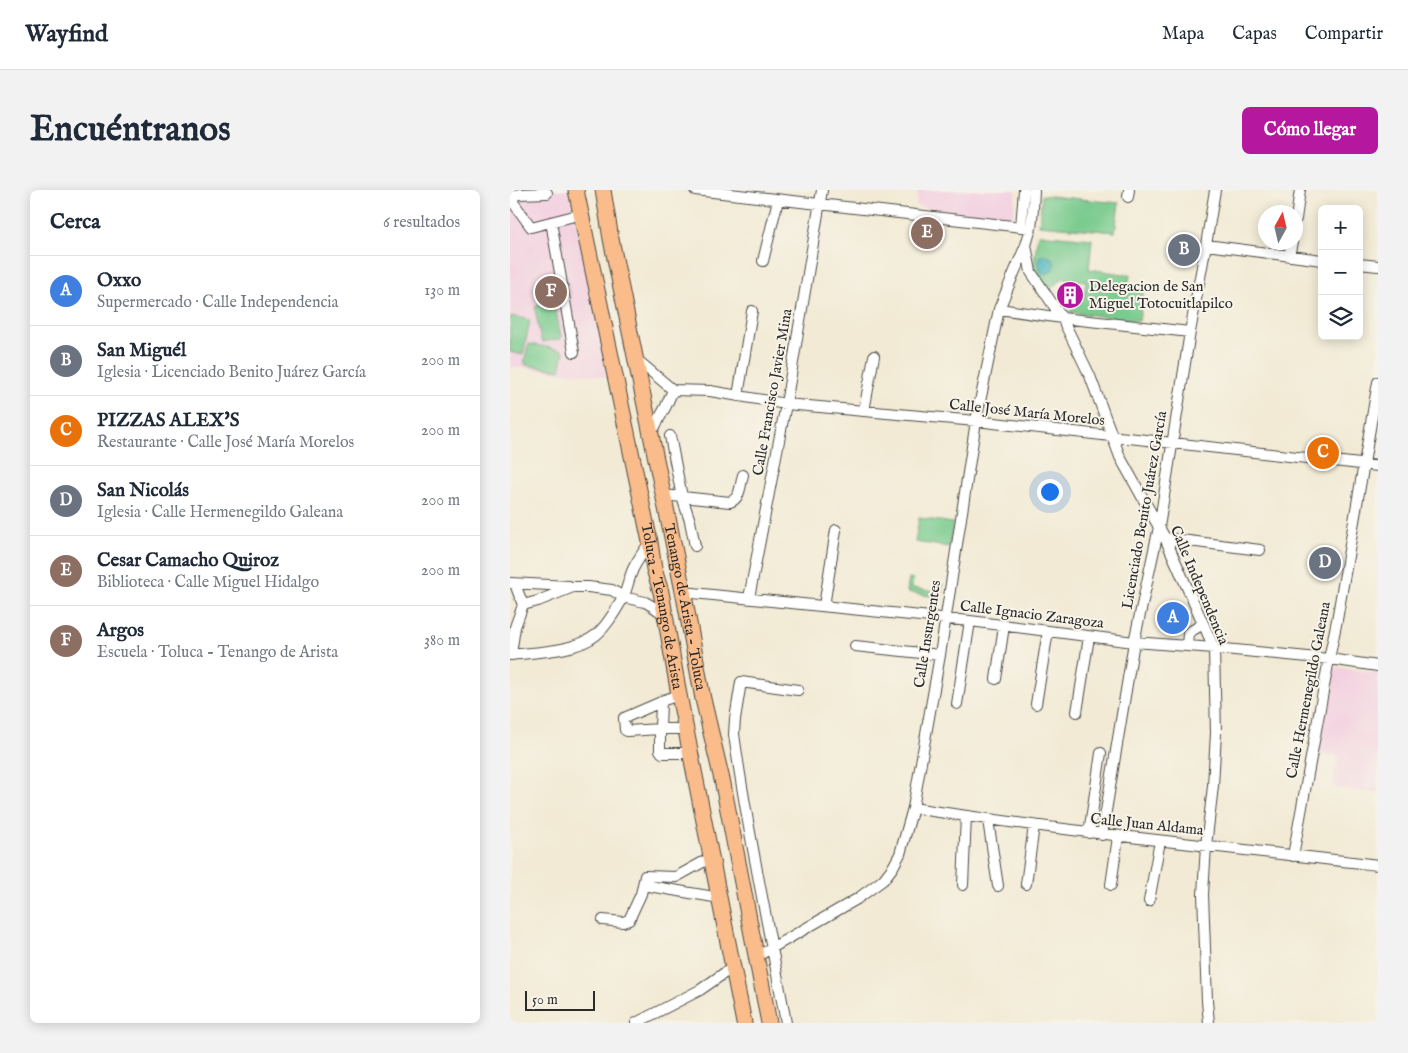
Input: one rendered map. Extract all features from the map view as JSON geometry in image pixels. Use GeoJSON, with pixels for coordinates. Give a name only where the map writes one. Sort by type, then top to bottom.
{"type":"FeatureCollection","features":[{"type":"Feature","properties":{"kind":"highway","name":"Toluca - Tenango de Arista"},"geometry":{"type":"LineString","coordinates":[[576,190],[650,542],[654,569],[661,592],[744,1023]]}},
{"type":"Feature","properties":{"kind":"highway","name":"Tenango de Arista - Toluca"},"geometry":{"type":"LineString","coordinates":[[603,190],[634,357],[683,592],[703,699],[723,784],[769,1023]]}},
{"type":"Feature","properties":{"kind":"street"},"geometry":{"type":"LineString","coordinates":[[695,190],[1026,227],[1024,190]]}},
{"type":"Feature","properties":{"kind":"street","name":"Calle Francisco Javier Mina"},"geometry":{"type":"LineString","coordinates":[[750,598],[786,404],[822,190]]}},
{"type":"Feature","properties":{"kind":"street","name":"Calle Independencia"},"geometry":{"type":"LineString","coordinates":[[1034,190],[1033,209],[1026,227],[1028,264],[1031,272],[1062,318],[1090,376],[1120,457],[1165,538],[1214,648],[1216,733],[1213,786],[1206,846],[1203,912],[1209,1023]]}},
{"type":"Feature","properties":{"kind":"street","name":"Licenciado Benito Juárez García"},"geometry":{"type":"LineString","coordinates":[[1102,835],[1134,642],[1159,527],[1215,190]]}},
{"type":"Feature","properties":{"kind":"street"},"geometry":{"type":"LineString","coordinates":[[1298,205],[1300,190]]}},
{"type":"Feature","properties":{"kind":"street"},"geometry":{"type":"LineString","coordinates":[[547,193],[519,194],[510,198],[531,227],[582,214]]}},
{"type":"Feature","properties":{"kind":"street"},"geometry":{"type":"LineString","coordinates":[[763,261],[778,200]]}},
{"type":"Feature","properties":{"kind":"street"},"geometry":{"type":"LineString","coordinates":[[551,222],[574,352]]}},
{"type":"Feature","properties":{"kind":"street","name":"Calle Insurgentes"},"geometry":{"type":"LineString","coordinates":[[756,957],[857,898],[883,880],[900,854],[913,808],[940,655],[976,421],[999,309],[1026,245]]}},
{"type":"Feature","properties":{"kind":"street"},"geometry":{"type":"LineString","coordinates":[[1206,245],[1318,260]]}},
{"type":"Feature","properties":{"kind":"street"},"geometry":{"type":"LineString","coordinates":[[1289,256],[1290,250]]}},
{"type":"Feature","properties":{"kind":"street"},"geometry":{"type":"LineString","coordinates":[[1363,264],[1378,266]]}},
{"type":"Feature","properties":{"kind":"street"},"geometry":{"type":"LineString","coordinates":[[999,309],[1190,332]]}},
{"type":"Feature","properties":{"kind":"street"},"geometry":{"type":"LineString","coordinates":[[738,396],[752,311]]}},
{"type":"Feature","properties":{"kind":"street"},"geometry":{"type":"LineString","coordinates":[[864,411],[874,356]]}},
{"type":"Feature","properties":{"kind":"street"},"geometry":{"type":"LineString","coordinates":[[634,357],[673,390],[650,434]]}},
{"type":"Feature","properties":{"kind":"street","name":"Calle Hermenegildo Galeana"},"geometry":{"type":"LineString","coordinates":[[1293,856],[1337,620],[1378,382]]}},
{"type":"Feature","properties":{"kind":"street","name":"Calle José María Morelos"},"geometry":{"type":"LineString","coordinates":[[673,390],[710,391],[786,404],[976,421],[1378,466]]}},
{"type":"Feature","properties":{"kind":"street"},"geometry":{"type":"LineString","coordinates":[[670,436],[682,497],[695,546]]}},
{"type":"Feature","properties":{"kind":"street"},"geometry":{"type":"LineString","coordinates":[[663,495],[730,502],[738,497],[743,475]]}},
{"type":"Feature","properties":{"kind":"street"},"geometry":{"type":"LineString","coordinates":[[824,606],[836,530]]}},
{"type":"Feature","properties":{"kind":"street"},"geometry":{"type":"LineString","coordinates":[[1165,538],[1260,550]]}},
{"type":"Feature","properties":{"kind":"street"},"geometry":{"type":"LineString","coordinates":[[650,542],[633,569],[623,597],[602,629],[594,637],[576,645],[510,655],[523,605],[512,583],[612,590],[623,597],[645,602],[665,616]]}},
{"type":"Feature","properties":{"kind":"street"},"geometry":{"type":"LineString","coordinates":[[523,605],[574,586]]}},
{"type":"Feature","properties":{"kind":"street","name":"Calle Ignacio Zaragoza"},"geometry":{"type":"LineString","coordinates":[[683,592],[945,618],[1134,642],[1329,659],[1378,666]]}},
{"type":"Feature","properties":{"kind":"street"},"geometry":{"type":"LineString","coordinates":[[957,704],[970,621]]}},
{"type":"Feature","properties":{"kind":"street"},"geometry":{"type":"LineString","coordinates":[[1187,646],[1188,633],[1203,624]]}},
{"type":"Feature","properties":{"kind":"street"},"geometry":{"type":"LineString","coordinates":[[996,679],[1004,626]]}},
{"type":"Feature","properties":{"kind":"street"},"geometry":{"type":"LineString","coordinates":[[1036,704],[1048,631]]}},
{"type":"Feature","properties":{"kind":"street"},"geometry":{"type":"LineString","coordinates":[[1077,712],[1089,637]]}},
{"type":"Feature","properties":{"kind":"street"},"geometry":{"type":"LineString","coordinates":[[855,646],[940,655]]}},
{"type":"Feature","properties":{"kind":"street"},"geometry":{"type":"LineString","coordinates":[[786,1023],[752,845],[734,734],[741,682],[798,690]]}},
{"type":"Feature","properties":{"kind":"street"},"geometry":{"type":"LineString","coordinates":[[680,695],[626,717],[623,721],[626,731],[687,729]]}},
{"type":"Feature","properties":{"kind":"street"},"geometry":{"type":"LineString","coordinates":[[662,702],[660,750],[662,753],[692,753]]}},
{"type":"Feature","properties":{"kind":"street"},"geometry":{"type":"LineString","coordinates":[[1089,833],[1101,753]]}},
{"type":"Feature","properties":{"kind":"street","name":"Calle Juan Aldama"},"geometry":{"type":"LineString","coordinates":[[913,808],[1118,837],[1378,865]]}},
{"type":"Feature","properties":{"kind":"street"},"geometry":{"type":"LineString","coordinates":[[963,885],[966,816]]}},
{"type":"Feature","properties":{"kind":"street"},"geometry":{"type":"LineString","coordinates":[[988,820],[998,886]]}},
{"type":"Feature","properties":{"kind":"street"},"geometry":{"type":"LineString","coordinates":[[1026,884],[1034,826]]}},
{"type":"Feature","properties":{"kind":"street"},"geometry":{"type":"LineString","coordinates":[[1111,885],[1118,837]]}},
{"type":"Feature","properties":{"kind":"street"},"geometry":{"type":"LineString","coordinates":[[1149,902],[1160,841]]}},
{"type":"Feature","properties":{"kind":"street"},"geometry":{"type":"LineString","coordinates":[[603,920],[623,922],[629,920],[641,894],[645,876],[676,877],[712,857]]}},
{"type":"Feature","properties":{"kind":"street"},"geometry":{"type":"LineString","coordinates":[[644,885],[720,898]]}},
{"type":"Feature","properties":{"kind":"street"},"geometry":{"type":"LineString","coordinates":[[636,1023],[700,990],[733,967]]}},
{"type":"Feature","properties":{"kind":"shaded area"},"geometry":{"type":"Polygon","coordinates":[[[510,190],[569,190],[608,377],[510,367],[510,190]]]}},
{"type":"Feature","properties":{"kind":"shaded area"},"geometry":{"type":"Polygon","coordinates":[[[918,190],[1016,190],[1013,215],[1007,219],[916,206],[918,190]]]}},
{"type":"Feature","properties":{"kind":"shaded area"},"geometry":{"type":"Polygon","coordinates":[[[1333,667],[1378,673],[1378,794],[1333,787],[1338,756],[1318,752],[1328,699],[1331,698],[1333,690],[1330,686],[1333,667]]]}},
{"type":"Feature","properties":{"kind":"green space"},"geometry":{"type":"Polygon","coordinates":[[[1042,195],[1119,203],[1115,232],[1039,225],[1042,195]]]}},
{"type":"Feature","properties":{"kind":"green space"},"geometry":{"type":"Polygon","coordinates":[[[1038,234],[1092,239],[1089,269],[1130,275],[1128,287],[1144,289],[1139,321],[1069,312],[1084,298],[1086,281],[1063,278],[1050,289],[1033,270],[1038,234]]]}},
{"type":"Feature","properties":{"kind":"green space"},"geometry":{"type":"Polygon","coordinates":[[[552,303],[555,306],[561,337],[560,339],[543,342],[541,341],[535,309],[536,306],[552,303]]]}},
{"type":"Feature","properties":{"kind":"green space"},"geometry":{"type":"Polygon","coordinates":[[[511,316],[530,320],[523,355],[510,352],[511,316]]]}},
{"type":"Feature","properties":{"kind":"green space"},"geometry":{"type":"Polygon","coordinates":[[[528,345],[562,350],[564,352],[560,370],[526,365],[524,363],[528,345]]]}},
{"type":"Feature","properties":{"kind":"green space"},"geometry":{"type":"Polygon","coordinates":[[[919,518],[953,523],[949,547],[915,542],[919,518]]]}},
{"type":"Feature","properties":{"kind":"green space"},"geometry":{"type":"Polygon","coordinates":[[[909,578],[913,579],[912,588],[935,592],[936,583],[943,584],[941,598],[907,592],[909,578]]]}},
{"type":"Feature","properties":{"kind":"water"},"geometry":{"type":"Polygon","coordinates":[[[1043,255],[1048,256],[1054,262],[1053,269],[1046,274],[1041,274],[1038,258],[1043,255]]]}},
{"type":"Feature","properties":{"kind":"place","name":"Cesar Camacho Quiroz"},"geometry":{"type":"Point","coordinates":[927,233]}},
{"type":"Feature","properties":{"kind":"place","name":"San Miguél"},"geometry":{"type":"Point","coordinates":[1184,250]}},
{"type":"Feature","properties":{"kind":"place","name":"Argos"},"geometry":{"type":"Point","coordinates":[551,292]}},
{"type":"Feature","properties":{"kind":"place","name":"Delegacion de San Miguel Totocuitlapilco"},"geometry":{"type":"Point","coordinates":[1070,295]}},
{"type":"Feature","properties":{"kind":"place","name":"PIZZAS ALEX'S"},"geometry":{"type":"Point","coordinates":[1323,453]}},
{"type":"Feature","properties":{"kind":"place","name":"San Nicolás"},"geometry":{"type":"Point","coordinates":[1325,563]}},
{"type":"Feature","properties":{"kind":"place","name":"Oxxo"},"geometry":{"type":"Point","coordinates":[1173,618]}}]}
